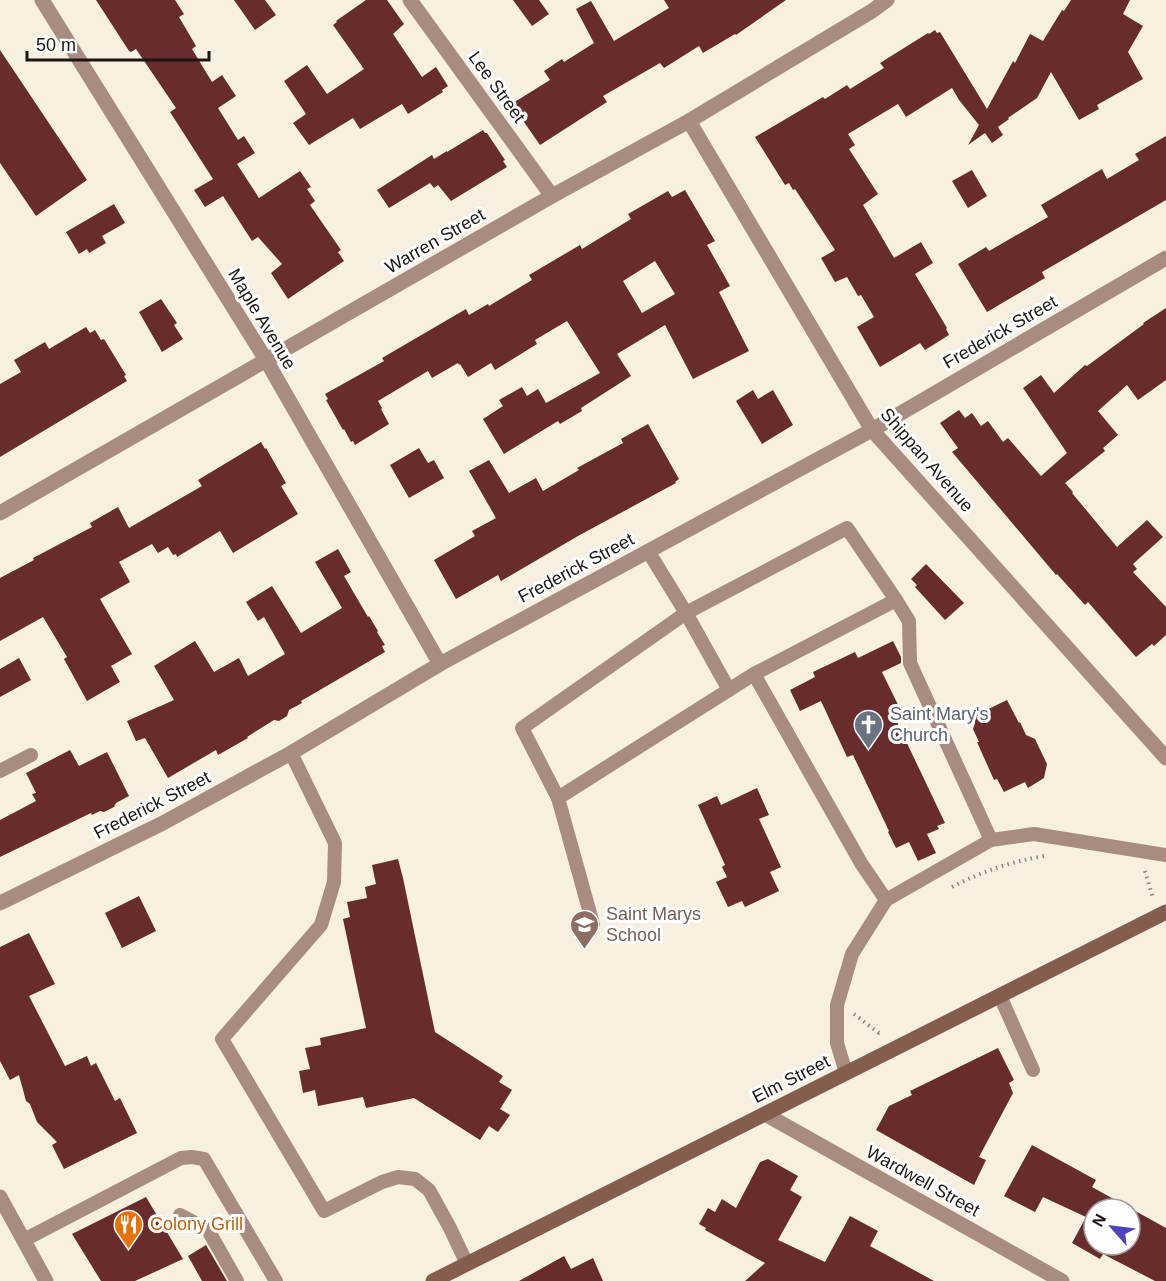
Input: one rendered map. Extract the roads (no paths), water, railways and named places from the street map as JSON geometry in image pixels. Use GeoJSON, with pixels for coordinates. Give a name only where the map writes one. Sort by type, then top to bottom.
{"type":"FeatureCollection","features":[{"type":"Feature","properties":{"kind":"main road","name":"Elm Street"},"geometry":{"type":"LineString","coordinates":[[438,1280],[1166,912]]}},
{"type":"Feature","properties":{"kind":"street","name":"Maple Avenue"},"geometry":{"type":"LineString","coordinates":[[42,0],[266,360],[440,664]]}},
{"type":"Feature","properties":{"kind":"street","name":"Lee Street"},"geometry":{"type":"LineString","coordinates":[[410,0],[552,196]]}},
{"type":"Feature","properties":{"kind":"street","name":"Warren Street"},"geometry":{"type":"LineString","coordinates":[[0,513],[552,196],[689,121],[887,0]]}},
{"type":"Feature","properties":{"kind":"street","name":"Shippan Avenue"},"geometry":{"type":"LineString","coordinates":[[689,121],[872,430],[1166,758]]}},
{"type":"Feature","properties":{"kind":"street","name":"Frederick Street"},"geometry":{"type":"LineString","coordinates":[[0,903],[163,823],[291,753],[440,664],[872,430],[1166,258]]}},
{"type":"Feature","properties":{"kind":"street","name":"Wardwell Street"},"geometry":{"type":"LineString","coordinates":[[765,1114],[1062,1281]]}},
{"type":"Feature","properties":{"kind":"street"},"geometry":{"type":"LineString","coordinates":[[0,1197],[46,1281]]}},
{"type":"Feature","properties":{"kind":"lane"},"geometry":{"type":"LineString","coordinates":[[593,924],[558,798],[522,728],[686,613],[847,528],[909,621],[910,663],[991,840]]}},
{"type":"Feature","properties":{"kind":"lane"},"geometry":{"type":"LineString","coordinates":[[648,551],[729,690]]}},
{"type":"Feature","properties":{"kind":"lane"},"geometry":{"type":"LineString","coordinates":[[558,798],[754,674],[896,600]]}},
{"type":"Feature","properties":{"kind":"lane"},"geometry":{"type":"LineString","coordinates":[[754,674],[861,863],[886,900]]}},
{"type":"Feature","properties":{"kind":"lane"},"geometry":{"type":"LineString","coordinates":[[291,753],[335,843],[334,882],[321,925],[222,1039],[324,1211],[381,1182],[398,1176],[416,1179],[429,1190],[467,1264]]}},
{"type":"Feature","properties":{"kind":"lane"},"geometry":{"type":"LineString","coordinates":[[0,771],[31,755]]}},
{"type":"Feature","properties":{"kind":"lane"},"geometry":{"type":"LineString","coordinates":[[846,1073],[837,1042],[837,1005],[852,954],[886,900],[991,840],[1035,834],[1166,855]]}},
{"type":"Feature","properties":{"kind":"lane"},"geometry":{"type":"LineString","coordinates":[[1000,996],[1034,1070]]}},
{"type":"Feature","properties":{"kind":"lane"},"geometry":{"type":"LineString","coordinates":[[24,1240],[181,1158],[192,1157],[204,1159],[276,1281]]}},
{"type":"Feature","properties":{"kind":"lane"},"geometry":{"type":"LineString","coordinates":[[180,1215],[208,1230],[237,1281]]}},
{"type":"Feature","properties":{"kind":"place","name":"Saint Mary's Church"},"geometry":{"type":"Point","coordinates":[869,750]}},
{"type":"Feature","properties":{"kind":"place","name":"Saint Marys School"},"geometry":{"type":"Point","coordinates":[585,950]}},
{"type":"Feature","properties":{"kind":"place","name":"Colony Grill"},"geometry":{"type":"Point","coordinates":[129,1250]}}]}
